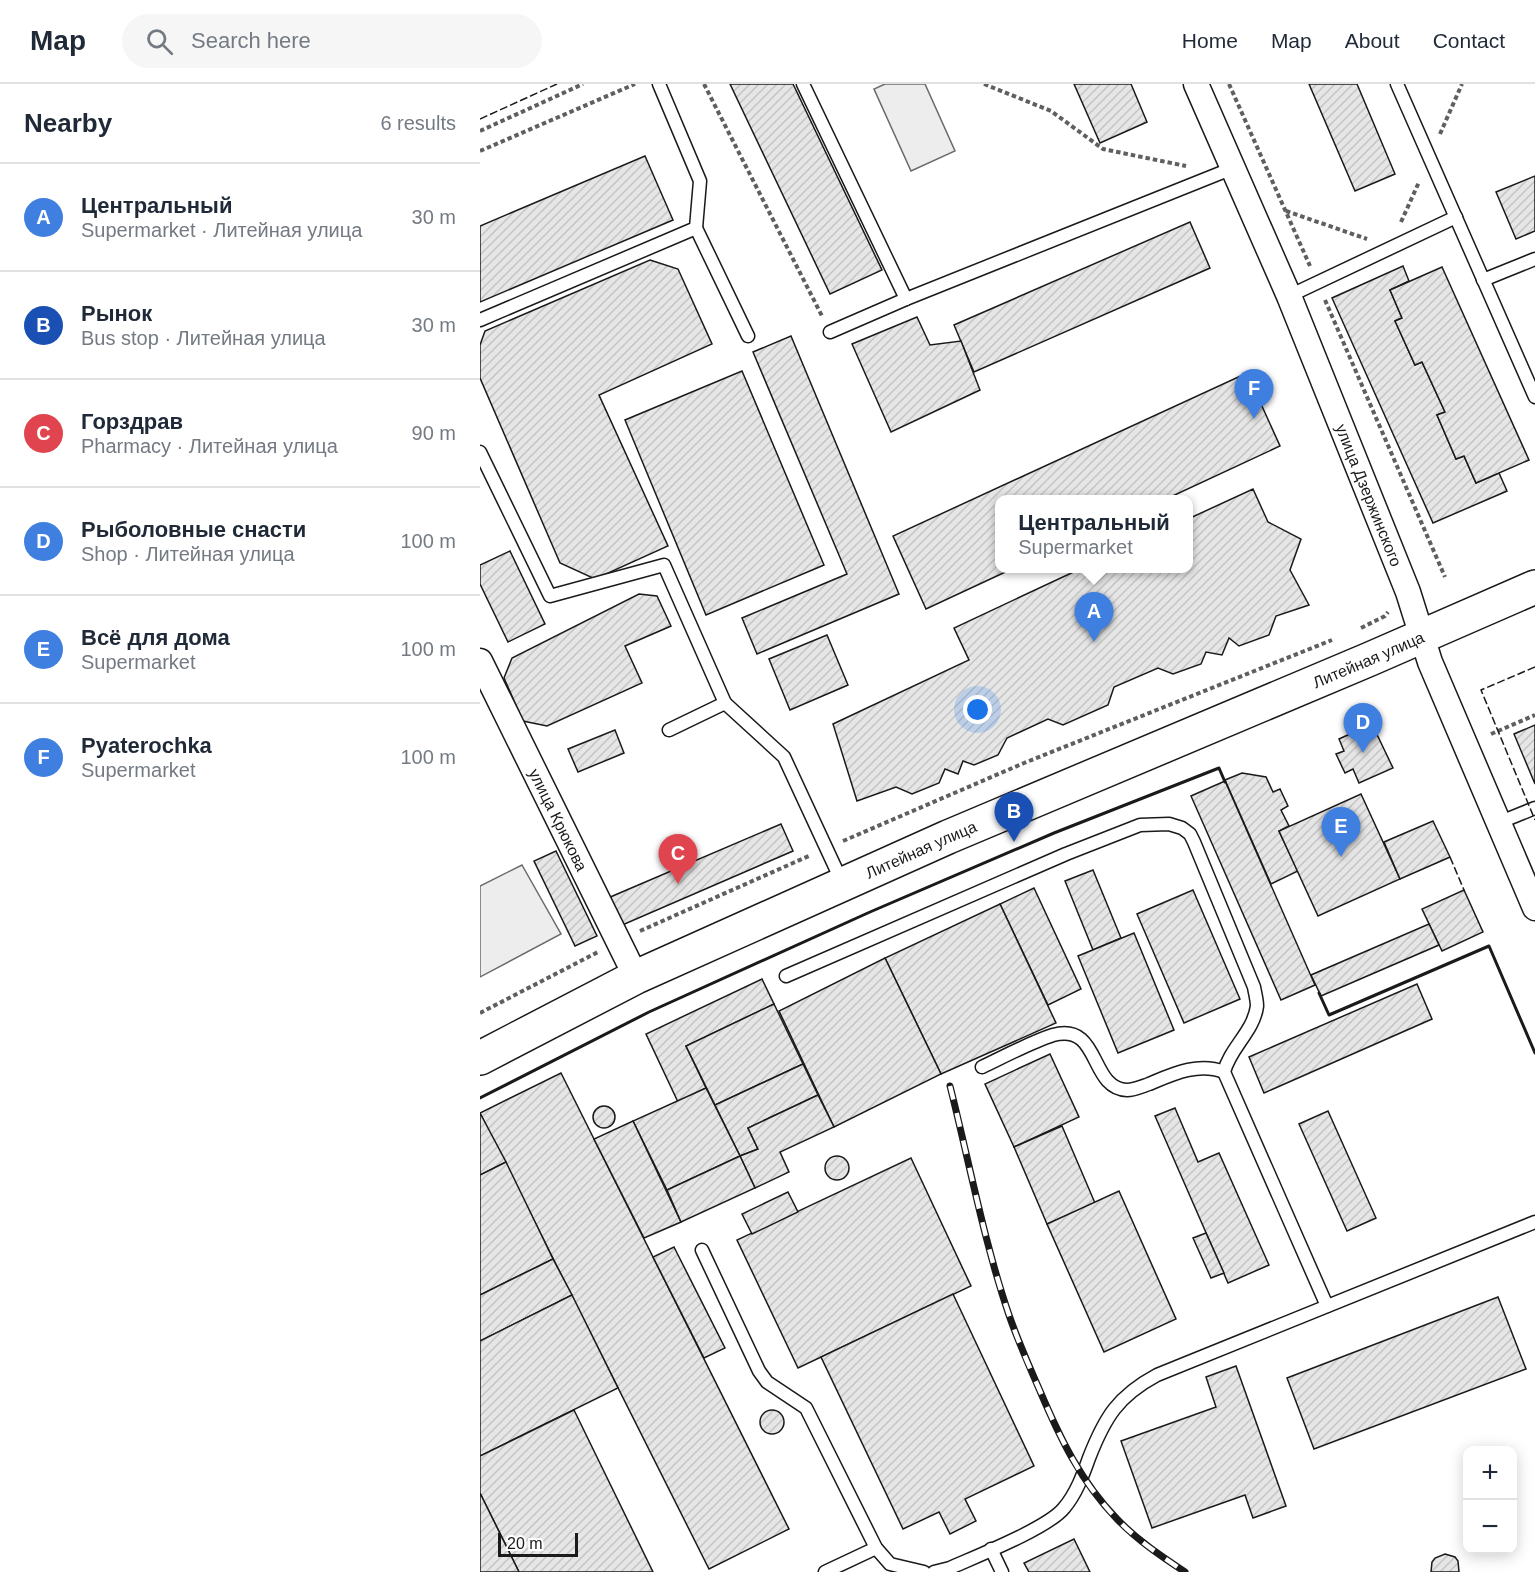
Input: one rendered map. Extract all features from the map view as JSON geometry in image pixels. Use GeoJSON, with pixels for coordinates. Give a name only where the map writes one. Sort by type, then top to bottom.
{"type":"FeatureCollection","features":[{"type":"Feature","properties":{"kind":"highway","name":"Литейная улица"},"geometry":{"type":"LineString","coordinates":[[480,1058],[636,977],[948,837],[1535,587]]}},
{"type":"Feature","properties":{"kind":"street","name":"улица Дзержинского"},"geometry":{"type":"LineString","coordinates":[[1196,84],[1289,296],[1408,592],[1421,637],[1535,908]]}},
{"type":"Feature","properties":{"kind":"street","name":"улица Крюкова"},"geometry":{"type":"LineString","coordinates":[[480,661],[636,977]]}},
{"type":"Feature","properties":{"kind":"lane"},"geometry":{"type":"LineString","coordinates":[[659,84],[700,181],[696,228],[748,336]]}},
{"type":"Feature","properties":{"kind":"lane"},"geometry":{"type":"LineString","coordinates":[[803,84],[906,299]]}},
{"type":"Feature","properties":{"kind":"lane"},"geometry":{"type":"LineString","coordinates":[[1396,84],[1535,397]]}},
{"type":"Feature","properties":{"kind":"lane"},"geometry":{"type":"LineString","coordinates":[[830,332],[906,299],[1233,168]]}},
{"type":"Feature","properties":{"kind":"lane"},"geometry":{"type":"LineString","coordinates":[[1289,296],[1456,217]]}},
{"type":"Feature","properties":{"kind":"lane"},"geometry":{"type":"LineString","coordinates":[[480,320],[696,228]]}},
{"type":"Feature","properties":{"kind":"lane"},"geometry":{"type":"LineString","coordinates":[[1483,280],[1535,259]]}},
{"type":"Feature","properties":{"kind":"lane"},"geometry":{"type":"LineString","coordinates":[[480,452],[550,596],[664,566],[725,703],[784,757],[843,885]]}},
{"type":"Feature","properties":{"kind":"lane"},"geometry":{"type":"LineString","coordinates":[[669,730],[725,703]]}},
{"type":"Feature","properties":{"kind":"lane"},"geometry":{"type":"LineString","coordinates":[[1498,823],[1535,808]]}},
{"type":"Feature","properties":{"kind":"lane"},"geometry":{"type":"LineString","coordinates":[[786,976],[1066,854],[1140,825],[1169,824],[1182,828],[1190,834],[1254,987],[1257,1006],[1253,1019],[1227,1061],[1224,1072],[1327,1306]]}},
{"type":"Feature","properties":{"kind":"lane"},"geometry":{"type":"LineString","coordinates":[[982,1067],[1054,1035],[1071,1034],[1081,1038],[1090,1049],[1103,1075],[1114,1086],[1126,1090],[1199,1067],[1214,1068],[1224,1072]]}},
{"type":"Feature","properties":{"kind":"lane"},"geometry":{"type":"LineString","coordinates":[[934,1572],[950,1568],[991,1549],[1046,1522],[1064,1509],[1083,1476],[1098,1436],[1109,1416],[1123,1397],[1138,1385],[1157,1375],[1535,1222]]}},
{"type":"Feature","properties":{"kind":"lane"},"geometry":{"type":"LineString","coordinates":[[702,1250],[759,1371],[767,1382],[806,1408],[876,1548],[890,1564],[924,1572]]}},
{"type":"Feature","properties":{"kind":"lane"},"geometry":{"type":"LineString","coordinates":[[825,1572],[876,1548]]}},
{"type":"Feature","properties":{"kind":"lane"},"geometry":{"type":"LineString","coordinates":[[991,1549],[1002,1572]]}},
{"type":"Feature","properties":{"kind":"path"},"geometry":{"type":"LineString","coordinates":[[480,131],[583,84]]}},
{"type":"Feature","properties":{"kind":"path"},"geometry":{"type":"LineString","coordinates":[[480,151],[635,84]]}},
{"type":"Feature","properties":{"kind":"path"},"geometry":{"type":"LineString","coordinates":[[704,84],[830,332]]}},
{"type":"Feature","properties":{"kind":"path"},"geometry":{"type":"LineString","coordinates":[[984,84],[1051,111],[1103,149],[1194,167]]}},
{"type":"Feature","properties":{"kind":"path"},"geometry":{"type":"LineString","coordinates":[[1229,84],[1445,577]]}},
{"type":"Feature","properties":{"kind":"path"},"geometry":{"type":"LineString","coordinates":[[1285,210],[1390,247],[1462,84]]}},
{"type":"Feature","properties":{"kind":"path"},"geometry":{"type":"LineString","coordinates":[[1355,631],[1385,616],[1408,592]]}},
{"type":"Feature","properties":{"kind":"path"},"geometry":{"type":"LineString","coordinates":[[480,1013],[618,941],[826,848],[1024,763],[1333,640]]}},
{"type":"Feature","properties":{"kind":"path"},"geometry":{"type":"LineString","coordinates":[[1491,734],[1535,715]]}},
{"type":"Feature","properties":{"kind":"shaded area"},"geometry":{"type":"Polygon","coordinates":[[[885,84],[925,84],[955,151],[911,171],[874,89],[885,84]]]}},
{"type":"Feature","properties":{"kind":"shaded area"},"geometry":{"type":"Polygon","coordinates":[[[522,865],[561,934],[480,977],[480,886],[522,865]]]}},
{"type":"Feature","properties":{"kind":"building"},"geometry":{"type":"Polygon","coordinates":[[[730,84],[793,84],[882,270],[830,294],[730,84]]]}},
{"type":"Feature","properties":{"kind":"building"},"geometry":{"type":"Polygon","coordinates":[[[1074,84],[1131,84],[1147,122],[1100,143],[1074,84]]]}},
{"type":"Feature","properties":{"kind":"building"},"geometry":{"type":"Polygon","coordinates":[[[1309,84],[1357,84],[1395,174],[1355,191],[1309,84]]]}},
{"type":"Feature","properties":{"kind":"building"},"geometry":{"type":"Polygon","coordinates":[[[645,156],[673,220],[480,302],[480,226],[645,156]]]}},
{"type":"Feature","properties":{"kind":"building"},"geometry":{"type":"Polygon","coordinates":[[[1535,176],[1535,231],[1516,239],[1496,192],[1535,176]]]}},
{"type":"Feature","properties":{"kind":"building"},"geometry":{"type":"Polygon","coordinates":[[[1190,222],[1210,268],[974,372],[954,325],[1190,222]]]}},
{"type":"Feature","properties":{"kind":"building"},"geometry":{"type":"Polygon","coordinates":[[[650,260],[678,269],[712,344],[599,395],[668,546],[595,579],[560,563],[480,378],[480,345],[485,331],[650,260]]]}},
{"type":"Feature","properties":{"kind":"building"},"geometry":{"type":"Polygon","coordinates":[[[1403,266],[1409,281],[1390,290],[1402,318],[1395,321],[1415,365],[1422,362],[1445,412],[1437,415],[1456,459],[1464,456],[1476,483],[1499,473],[1507,491],[1433,523],[1332,298],[1403,266]]]}},
{"type":"Feature","properties":{"kind":"building"},"geometry":{"type":"Polygon","coordinates":[[[1442,267],[1529,460],[1476,483],[1464,456],[1456,459],[1437,415],[1445,412],[1422,362],[1415,365],[1395,321],[1402,318],[1390,290],[1442,267]]]}},
{"type":"Feature","properties":{"kind":"building"},"geometry":{"type":"Polygon","coordinates":[[[917,317],[930,345],[961,341],[980,390],[891,432],[852,344],[917,317]]]}},
{"type":"Feature","properties":{"kind":"building"},"geometry":{"type":"Polygon","coordinates":[[[791,336],[899,594],[757,654],[742,618],[847,574],[753,352],[791,336]]]}},
{"type":"Feature","properties":{"kind":"building"},"geometry":{"type":"Polygon","coordinates":[[[742,371],[824,565],[706,615],[625,420],[742,371]]]}},
{"type":"Feature","properties":{"kind":"building"},"geometry":{"type":"Polygon","coordinates":[[[1247,373],[1280,446],[1175,495],[995,495],[995,573],[1003,573],[926,609],[893,536],[1247,373]]]}},
{"type":"Feature","properties":{"kind":"building"},"geometry":{"type":"Polygon","coordinates":[[[1253,489],[1268,522],[1301,539],[1290,570],[1309,605],[1276,616],[1269,635],[1239,646],[1229,638],[1222,655],[1206,652],[1201,664],[1173,674],[1158,668],[1114,687],[1108,705],[1063,725],[1048,719],[1007,738],[998,755],[974,765],[963,761],[958,774],[945,769],[939,783],[912,794],[896,787],[857,801],[833,724],[969,660],[954,628],[1071,573],[1193,573],[1193,517],[1253,489]]]}},
{"type":"Feature","properties":{"kind":"building"},"geometry":{"type":"Polygon","coordinates":[[[510,551],[545,624],[508,642],[480,584],[480,565],[510,551]]]}},
{"type":"Feature","properties":{"kind":"building"},"geometry":{"type":"Polygon","coordinates":[[[639,594],[657,596],[671,626],[625,646],[642,683],[547,726],[523,721],[504,678],[512,658],[639,594]]]}},
{"type":"Feature","properties":{"kind":"building"},"geometry":{"type":"Polygon","coordinates":[[[827,635],[848,685],[790,710],[769,659],[827,635]]]}},
{"type":"Feature","properties":{"kind":"building"},"geometry":{"type":"Polygon","coordinates":[[[1372,724],[1393,768],[1359,783],[1353,769],[1345,773],[1336,754],[1344,751],[1339,739],[1372,724]]]}},
{"type":"Feature","properties":{"kind":"building"},"geometry":{"type":"Polygon","coordinates":[[[1535,725],[1535,784],[1514,734],[1535,725]]]}},
{"type":"Feature","properties":{"kind":"building"},"geometry":{"type":"Polygon","coordinates":[[[615,730],[624,753],[578,772],[568,749],[615,730]]]}},
{"type":"Feature","properties":{"kind":"building"},"geometry":{"type":"Polygon","coordinates":[[[1242,773],[1266,777],[1273,792],[1280,789],[1288,806],[1281,810],[1289,826],[1279,831],[1298,871],[1271,884],[1225,780],[1242,773]]]}},
{"type":"Feature","properties":{"kind":"building"},"geometry":{"type":"Polygon","coordinates":[[[1225,781],[1315,985],[1281,1000],[1191,796],[1225,781]]]}},
{"type":"Feature","properties":{"kind":"building"},"geometry":{"type":"Polygon","coordinates":[[[1361,794],[1400,879],[1318,916],[1279,831],[1361,794]]]}},
{"type":"Feature","properties":{"kind":"building"},"geometry":{"type":"Polygon","coordinates":[[[1433,821],[1450,857],[1400,879],[1384,842],[1433,821]]]}},
{"type":"Feature","properties":{"kind":"building"},"geometry":{"type":"Polygon","coordinates":[[[781,824],[793,851],[620,926],[608,898],[781,824]]]}},
{"type":"Feature","properties":{"kind":"building"},"geometry":{"type":"Polygon","coordinates":[[[556,851],[597,936],[575,946],[534,861],[556,851]]]}},
{"type":"Feature","properties":{"kind":"building"},"geometry":{"type":"Polygon","coordinates":[[[1093,870],[1121,938],[1093,950],[1065,881],[1093,870]]]}},
{"type":"Feature","properties":{"kind":"building"},"geometry":{"type":"Polygon","coordinates":[[[1034,888],[1081,989],[1048,1005],[1000,904],[1034,888]]]}},
{"type":"Feature","properties":{"kind":"building"},"geometry":{"type":"Polygon","coordinates":[[[1193,890],[1240,999],[1184,1023],[1137,914],[1193,890]]]}},
{"type":"Feature","properties":{"kind":"building"},"geometry":{"type":"Polygon","coordinates":[[[1464,890],[1483,932],[1442,951],[1422,909],[1464,890]]]}},
{"type":"Feature","properties":{"kind":"building"},"geometry":{"type":"Polygon","coordinates":[[[1000,904],[1056,1023],[941,1074],[885,958],[1000,904]]]}},
{"type":"Feature","properties":{"kind":"building"},"geometry":{"type":"Polygon","coordinates":[[[1429,924],[1439,945],[1321,996],[1311,975],[1429,924]]]}},
{"type":"Feature","properties":{"kind":"building"},"geometry":{"type":"Polygon","coordinates":[[[1134,933],[1174,1030],[1118,1053],[1078,956],[1134,933]]]}},
{"type":"Feature","properties":{"kind":"building"},"geometry":{"type":"Polygon","coordinates":[[[885,958],[941,1074],[834,1127],[779,1011],[885,958]]]}},
{"type":"Feature","properties":{"kind":"building"},"geometry":{"type":"Polygon","coordinates":[[[762,979],[774,1004],[686,1046],[706,1088],[678,1102],[646,1034],[762,979]]]}},
{"type":"Feature","properties":{"kind":"building"},"geometry":{"type":"Polygon","coordinates":[[[1417,984],[1432,1019],[1264,1093],[1249,1057],[1417,984]]]}},
{"type":"Feature","properties":{"kind":"building"},"geometry":{"type":"Polygon","coordinates":[[[774,1004],[803,1064],[715,1105],[686,1046],[774,1004]]]}},
{"type":"Feature","properties":{"kind":"building"},"geometry":{"type":"Polygon","coordinates":[[[1050,1054],[1079,1117],[1014,1147],[985,1084],[1050,1054]]]}},
{"type":"Feature","properties":{"kind":"building"},"geometry":{"type":"Polygon","coordinates":[[[803,1064],[818,1095],[748,1128],[758,1149],[740,1156],[715,1105],[803,1064]]]}},
{"type":"Feature","properties":{"kind":"building"},"geometry":{"type":"Polygon","coordinates":[[[561,1073],[789,1529],[709,1569],[480,1113],[561,1073]]]}},
{"type":"Feature","properties":{"kind":"building"},"geometry":{"type":"Polygon","coordinates":[[[706,1088],[740,1156],[667,1190],[633,1121],[706,1088]]]}},
{"type":"Feature","properties":{"kind":"building"},"geometry":{"type":"Polygon","coordinates":[[[818,1095],[834,1127],[780,1152],[789,1172],[755,1188],[740,1156],[758,1149],[748,1128],[818,1095]]]}},
{"type":"Feature","properties":{"kind":"building"},"geometry":{"type":"Polygon","coordinates":[[[600,1106],[608,1106],[615,1113],[615,1121],[608,1128],[600,1128],[593,1121],[593,1113],[600,1106]]]}},
{"type":"Feature","properties":{"kind":"building"},"geometry":{"type":"Polygon","coordinates":[[[1175,1108],[1198,1162],[1219,1153],[1269,1265],[1228,1283],[1155,1116],[1175,1108]]]}},
{"type":"Feature","properties":{"kind":"building"},"geometry":{"type":"Polygon","coordinates":[[[1328,1111],[1376,1218],[1347,1231],[1299,1124],[1328,1111]]]}},
{"type":"Feature","properties":{"kind":"building"},"geometry":{"type":"Polygon","coordinates":[[[480,1113],[506,1162],[480,1175],[480,1113]]]}},
{"type":"Feature","properties":{"kind":"building"},"geometry":{"type":"Polygon","coordinates":[[[633,1121],[681,1222],[644,1238],[594,1139],[633,1121]]]}},
{"type":"Feature","properties":{"kind":"building"},"geometry":{"type":"Polygon","coordinates":[[[1062,1126],[1095,1203],[1047,1224],[1014,1147],[1062,1126]]]}},
{"type":"Feature","properties":{"kind":"building"},"geometry":{"type":"Polygon","coordinates":[[[740,1156],[755,1188],[681,1222],[667,1190],[740,1156]]]}},
{"type":"Feature","properties":{"kind":"building"},"geometry":{"type":"Polygon","coordinates":[[[837,1156],[842,1157],[848,1163],[848,1173],[842,1179],[837,1180],[832,1179],[826,1173],[825,1168],[826,1163],[832,1157],[837,1156]]]}},
{"type":"Feature","properties":{"kind":"building"},"geometry":{"type":"Polygon","coordinates":[[[911,1158],[971,1286],[798,1368],[737,1240],[911,1158]]]}},
{"type":"Feature","properties":{"kind":"building"},"geometry":{"type":"Polygon","coordinates":[[[506,1162],[553,1259],[480,1295],[480,1175],[506,1162]]]}},
{"type":"Feature","properties":{"kind":"building"},"geometry":{"type":"Polygon","coordinates":[[[1119,1191],[1176,1319],[1104,1352],[1047,1224],[1119,1191]]]}},
{"type":"Feature","properties":{"kind":"building"},"geometry":{"type":"Polygon","coordinates":[[[788,1192],[798,1212],[752,1234],[742,1214],[788,1192]]]}},
{"type":"Feature","properties":{"kind":"building"},"geometry":{"type":"Polygon","coordinates":[[[1206,1233],[1224,1273],[1211,1278],[1193,1238],[1206,1233]]]}},
{"type":"Feature","properties":{"kind":"building"},"geometry":{"type":"Polygon","coordinates":[[[674,1247],[725,1348],[704,1358],[653,1257],[674,1247]]]}},
{"type":"Feature","properties":{"kind":"building"},"geometry":{"type":"Polygon","coordinates":[[[553,1259],[572,1295],[480,1341],[480,1295],[553,1259]]]}},
{"type":"Feature","properties":{"kind":"building"},"geometry":{"type":"Polygon","coordinates":[[[953,1294],[1034,1466],[965,1499],[976,1521],[950,1534],[939,1512],[903,1529],[821,1357],[953,1294]]]}},
{"type":"Feature","properties":{"kind":"building"},"geometry":{"type":"Polygon","coordinates":[[[572,1295],[618,1388],[480,1456],[480,1341],[572,1295]]]}},
{"type":"Feature","properties":{"kind":"building"},"geometry":{"type":"Polygon","coordinates":[[[1498,1297],[1526,1369],[1314,1449],[1287,1378],[1498,1297]]]}},
{"type":"Feature","properties":{"kind":"building"},"geometry":{"type":"Polygon","coordinates":[[[1236,1366],[1286,1506],[1253,1518],[1245,1495],[1152,1528],[1121,1441],[1216,1407],[1206,1377],[1236,1366]]]}},
{"type":"Feature","properties":{"kind":"building"},"geometry":{"type":"Polygon","coordinates":[[[574,1410],[653,1572],[519,1572],[480,1493],[480,1456],[574,1410]]]}},
{"type":"Feature","properties":{"kind":"building"},"geometry":{"type":"Polygon","coordinates":[[[772,1410],[777,1411],[783,1417],[783,1427],[777,1433],[772,1434],[767,1433],[761,1427],[760,1422],[761,1417],[767,1411],[772,1410]]]}},
{"type":"Feature","properties":{"kind":"building"},"geometry":{"type":"Polygon","coordinates":[[[480,1493],[519,1572],[480,1572],[480,1493]]]}},
{"type":"Feature","properties":{"kind":"building"},"geometry":{"type":"Polygon","coordinates":[[[1074,1539],[1090,1572],[1029,1572],[1024,1563],[1074,1539]]]}},
{"type":"Feature","properties":{"kind":"building"},"geometry":{"type":"Polygon","coordinates":[[[1445,1554],[1455,1557],[1458,1561],[1459,1572],[1431,1572],[1435,1558],[1445,1554]]]}},
{"type":"Feature","properties":{"kind":"railway"},"geometry":{"type":"LineString","coordinates":[[950,1086],[1000,1287],[1020,1344],[1055,1426],[1072,1459],[1104,1505],[1133,1534],[1185,1572]]}},
{"type":"Feature","properties":{"kind":"fence"},"geometry":{"type":"LineString","coordinates":[[480,119],[557,84]]}},
{"type":"Feature","properties":{"kind":"fence"},"geometry":{"type":"LineString","coordinates":[[1535,667],[1481,690],[1535,820]]}},
{"type":"Feature","properties":{"kind":"fence"},"geometry":{"type":"LineString","coordinates":[[1450,857],[1464,890]]}},
{"type":"Feature","properties":{"kind":"wall"},"geometry":{"type":"LineString","coordinates":[[480,1098],[649,1012],[870,912],[1054,833],[1219,768],[1225,782]]}},
{"type":"Feature","properties":{"kind":"wall"},"geometry":{"type":"LineString","coordinates":[[1319,993],[1329,1015],[1489,946],[1535,1053]]}},
{"type":"Feature","properties":{"kind":"place","name":"Pyaterochka"},"geometry":{"type":"Point","coordinates":[1254,419]}},
{"type":"Feature","properties":{"kind":"place","name":"Центральный"},"geometry":{"type":"Point","coordinates":[1094,642]}},
{"type":"Feature","properties":{"kind":"place","name":"Рыболовные снасти"},"geometry":{"type":"Point","coordinates":[1363,753]}},
{"type":"Feature","properties":{"kind":"place","name":"Рынок"},"geometry":{"type":"Point","coordinates":[1014,842]}},
{"type":"Feature","properties":{"kind":"place","name":"Всё для дома"},"geometry":{"type":"Point","coordinates":[1341,857]}},
{"type":"Feature","properties":{"kind":"place","name":"Горздрав"},"geometry":{"type":"Point","coordinates":[678,884]}}]}
